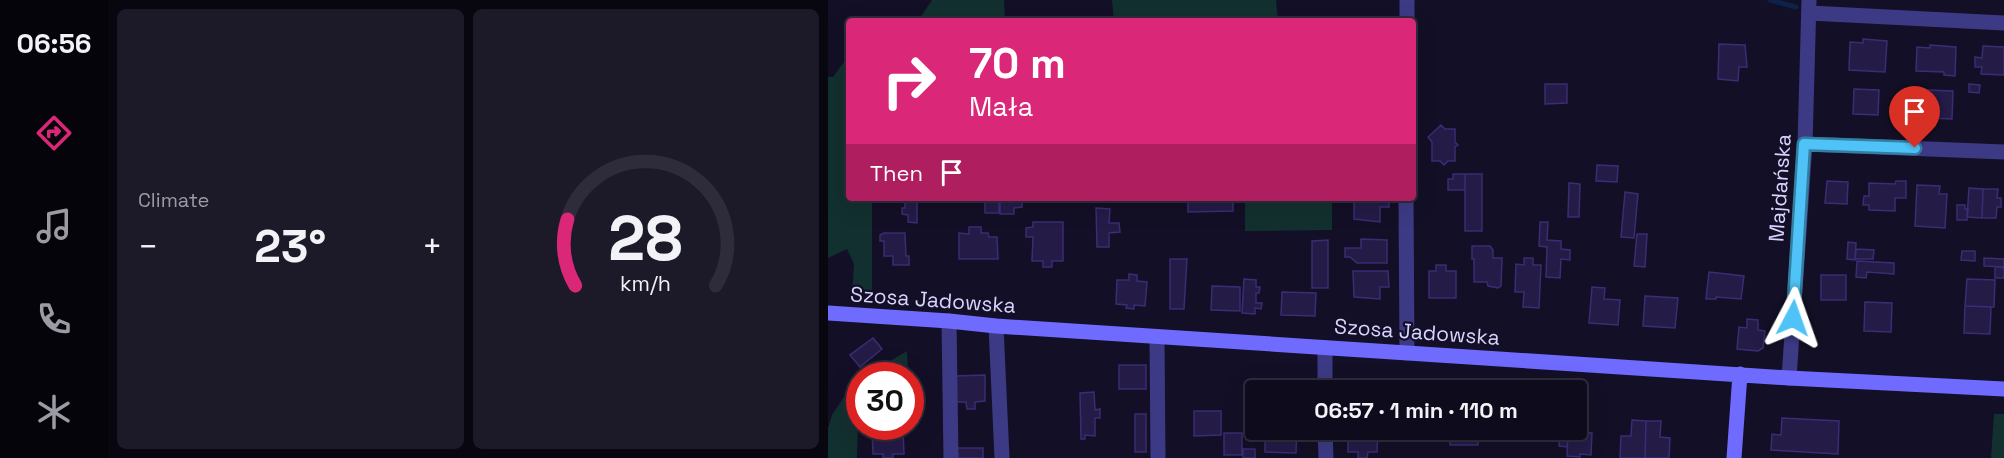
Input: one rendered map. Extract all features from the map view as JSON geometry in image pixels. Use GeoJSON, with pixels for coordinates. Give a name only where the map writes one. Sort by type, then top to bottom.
{"type":"FeatureCollection","features":[{"type":"Feature","properties":{"kind":"main road","name":"Szosa Jadowska"},"geometry":{"type":"LineString","coordinates":[[828,314],[1789,378],[2004,389]]}},
{"type":"Feature","properties":{"kind":"main road"},"geometry":{"type":"LineString","coordinates":[[1734,458],[1740,374]]}},
{"type":"Feature","properties":{"kind":"street"},"geometry":{"type":"LineString","coordinates":[[1407,0],[1407,18]]}},
{"type":"Feature","properties":{"kind":"street"},"geometry":{"type":"LineString","coordinates":[[1810,6],[2004,23]]}},
{"type":"Feature","properties":{"kind":"street","name":"Majdańska"},"geometry":{"type":"LineString","coordinates":[[1789,378],[1810,6]]}},
{"type":"Feature","properties":{"kind":"street"},"geometry":{"type":"LineString","coordinates":[[1804,144],[2004,152]]}},
{"type":"Feature","properties":{"kind":"street"},"geometry":{"type":"LineString","coordinates":[[1407,201],[1407,353]]}},
{"type":"Feature","properties":{"kind":"street"},"geometry":{"type":"LineString","coordinates":[[949,321],[951,458]]}},
{"type":"Feature","properties":{"kind":"street"},"geometry":{"type":"LineString","coordinates":[[996,326],[1002,458]]}},
{"type":"Feature","properties":{"kind":"street"},"geometry":{"type":"LineString","coordinates":[[1157,337],[1158,458]]}},
{"type":"Feature","properties":{"kind":"street"},"geometry":{"type":"LineString","coordinates":[[1324,348],[1325,380]]}},
{"type":"Feature","properties":{"kind":"street"},"geometry":{"type":"LineString","coordinates":[[1325,440],[1326,458]]}},
{"type":"Feature","properties":{"kind":"green space"},"geometry":{"type":"Polygon","coordinates":[[[932,0],[1004,0],[1005,18],[920,18],[932,0]]]}},
{"type":"Feature","properties":{"kind":"green space"},"geometry":{"type":"Polygon","coordinates":[[[1112,0],[1276,0],[1278,18],[1114,18],[1112,0]]]}},
{"type":"Feature","properties":{"kind":"green space"},"geometry":{"type":"Polygon","coordinates":[[[846,59],[846,201],[872,201],[872,294],[852,294],[854,264],[847,249],[828,258],[828,77],[833,77],[846,59]]]}},
{"type":"Feature","properties":{"kind":"green space"},"geometry":{"type":"Polygon","coordinates":[[[1245,201],[1332,201],[1332,230],[1245,231],[1245,201]]]}},
{"type":"Feature","properties":{"kind":"green space"},"geometry":{"type":"Polygon","coordinates":[[[907,351],[907,362],[889,362],[907,351]]]}},
{"type":"Feature","properties":{"kind":"green space"},"geometry":{"type":"Polygon","coordinates":[[[846,394],[846,440],[857,440],[857,458],[828,458],[828,428],[832,415],[846,394]]]}},
{"type":"Feature","properties":{"kind":"green space"},"geometry":{"type":"Polygon","coordinates":[[[1994,414],[2004,414],[2004,458],[1991,458],[1994,414]]]}},
{"type":"Feature","properties":{"kind":"building"},"geometry":{"type":"Polygon","coordinates":[[[1863,39],[1887,41],[1885,72],[1849,70],[1850,42],[1863,43],[1863,39]]]}},
{"type":"Feature","properties":{"kind":"building"},"geometry":{"type":"Polygon","coordinates":[[[1719,44],[1745,45],[1747,67],[1739,67],[1738,81],[1718,79],[1719,44]]]}},
{"type":"Feature","properties":{"kind":"building"},"geometry":{"type":"Polygon","coordinates":[[[1930,45],[1956,47],[1955,76],[1944,75],[1944,72],[1916,71],[1917,47],[1930,48],[1930,45]]]}},
{"type":"Feature","properties":{"kind":"building"},"geometry":{"type":"Polygon","coordinates":[[[1983,46],[2004,47],[2004,75],[1981,74],[1982,67],[1975,67],[1975,57],[1982,58],[1983,46]]]}},
{"type":"Feature","properties":{"kind":"building"},"geometry":{"type":"Polygon","coordinates":[[[1545,84],[1567,84],[1567,103],[1545,104],[1545,84]]]}},
{"type":"Feature","properties":{"kind":"building"},"geometry":{"type":"Polygon","coordinates":[[[1969,84],[1980,85],[1979,93],[1969,92],[1969,84]]]}},
{"type":"Feature","properties":{"kind":"building"},"geometry":{"type":"Polygon","coordinates":[[[1854,89],[1879,90],[1878,115],[1853,114],[1854,89]]]}},
{"type":"Feature","properties":{"kind":"building"},"geometry":{"type":"Polygon","coordinates":[[[1928,90],[1953,91],[1952,119],[1927,118],[1928,90]]]}},
{"type":"Feature","properties":{"kind":"building"},"geometry":{"type":"Polygon","coordinates":[[[1441,125],[1445,129],[1455,129],[1455,142],[1458,145],[1455,147],[1455,161],[1448,161],[1444,165],[1440,161],[1432,161],[1432,142],[1428,137],[1441,125]]]}},
{"type":"Feature","properties":{"kind":"building"},"geometry":{"type":"Polygon","coordinates":[[[1597,165],[1618,166],[1617,182],[1596,181],[1597,165]]]}},
{"type":"Feature","properties":{"kind":"building"},"geometry":{"type":"Polygon","coordinates":[[[1453,174],[1465,174],[1465,190],[1448,190],[1448,179],[1453,179],[1453,174]]]}},
{"type":"Feature","properties":{"kind":"building"},"geometry":{"type":"Polygon","coordinates":[[[1465,174],[1482,174],[1482,231],[1465,231],[1465,174]]]}},
{"type":"Feature","properties":{"kind":"building"},"geometry":{"type":"Polygon","coordinates":[[[1827,181],[1848,182],[1847,204],[1825,203],[1827,181]]]}},
{"type":"Feature","properties":{"kind":"building"},"geometry":{"type":"Polygon","coordinates":[[[1896,181],[1906,181],[1906,198],[1895,198],[1895,211],[1869,210],[1869,205],[1863,205],[1864,196],[1869,196],[1869,183],[1895,184],[1896,181]]]}},
{"type":"Feature","properties":{"kind":"building"},"geometry":{"type":"Polygon","coordinates":[[[1569,183],[1580,184],[1579,217],[1568,217],[1569,183]]]}},
{"type":"Feature","properties":{"kind":"building"},"geometry":{"type":"Polygon","coordinates":[[[1917,185],[1940,186],[1939,194],[1947,194],[1945,228],[1915,226],[1917,185]]]}},
{"type":"Feature","properties":{"kind":"building"},"geometry":{"type":"Polygon","coordinates":[[[1969,188],[1983,189],[1982,218],[1967,217],[1969,188]]]}},
{"type":"Feature","properties":{"kind":"building"},"geometry":{"type":"Polygon","coordinates":[[[1983,189],[1998,189],[1997,198],[2001,198],[2001,207],[1997,207],[1996,218],[1982,218],[1983,189]]]}},
{"type":"Feature","properties":{"kind":"building"},"geometry":{"type":"Polygon","coordinates":[[[1625,192],[1638,194],[1634,238],[1621,237],[1625,192]]]}},
{"type":"Feature","properties":{"kind":"building"},"geometry":{"type":"Polygon","coordinates":[[[905,201],[917,201],[917,223],[908,222],[908,215],[902,214],[902,208],[905,208],[905,201]]]}},
{"type":"Feature","properties":{"kind":"building"},"geometry":{"type":"Polygon","coordinates":[[[985,201],[999,201],[999,213],[985,213],[985,201]]]}},
{"type":"Feature","properties":{"kind":"building"},"geometry":{"type":"Polygon","coordinates":[[[1000,201],[1022,201],[1022,207],[1014,208],[1014,214],[1000,214],[1000,201]]]}},
{"type":"Feature","properties":{"kind":"building"},"geometry":{"type":"Polygon","coordinates":[[[1188,201],[1233,201],[1233,211],[1188,212],[1188,201]]]}},
{"type":"Feature","properties":{"kind":"building"},"geometry":{"type":"Polygon","coordinates":[[[1354,201],[1389,201],[1389,207],[1380,207],[1380,222],[1354,219],[1354,201]]]}},
{"type":"Feature","properties":{"kind":"building"},"geometry":{"type":"Polygon","coordinates":[[[1957,205],[1965,205],[1965,209],[1968,209],[1967,220],[1957,220],[1957,205]]]}},
{"type":"Feature","properties":{"kind":"building"},"geometry":{"type":"Polygon","coordinates":[[[1096,208],[1110,209],[1109,223],[1119,223],[1120,232],[1109,233],[1109,247],[1097,247],[1096,208]]]}},
{"type":"Feature","properties":{"kind":"building"},"geometry":{"type":"Polygon","coordinates":[[[1033,222],[1063,222],[1063,261],[1052,261],[1052,267],[1043,267],[1043,261],[1032,261],[1033,237],[1026,237],[1026,228],[1033,227],[1033,222]]]}},
{"type":"Feature","properties":{"kind":"building"},"geometry":{"type":"Polygon","coordinates":[[[1540,222],[1548,222],[1547,240],[1561,241],[1561,249],[1570,250],[1570,260],[1561,259],[1560,278],[1546,277],[1547,247],[1539,246],[1540,222]]]}},
{"type":"Feature","properties":{"kind":"building"},"geometry":{"type":"Polygon","coordinates":[[[969,227],[981,227],[981,233],[988,233],[989,237],[997,237],[998,259],[959,259],[959,233],[969,234],[969,227]]]}},
{"type":"Feature","properties":{"kind":"building"},"geometry":{"type":"Polygon","coordinates":[[[905,233],[906,256],[909,256],[909,265],[893,265],[893,256],[884,256],[884,241],[880,241],[880,235],[905,233]]]}},
{"type":"Feature","properties":{"kind":"building"},"geometry":{"type":"Polygon","coordinates":[[[1637,234],[1647,234],[1645,267],[1634,266],[1637,234]]]}},
{"type":"Feature","properties":{"kind":"building"},"geometry":{"type":"Polygon","coordinates":[[[1361,239],[1387,240],[1387,263],[1357,263],[1350,257],[1345,257],[1345,248],[1361,248],[1361,239]]]}},
{"type":"Feature","properties":{"kind":"building"},"geometry":{"type":"Polygon","coordinates":[[[1328,240],[1328,288],[1312,288],[1312,241],[1328,240]]]}},
{"type":"Feature","properties":{"kind":"building"},"geometry":{"type":"Polygon","coordinates":[[[1848,242],[1856,243],[1855,260],[1847,259],[1848,242]]]}},
{"type":"Feature","properties":{"kind":"building"},"geometry":{"type":"Polygon","coordinates":[[[1472,246],[1490,246],[1493,250],[1493,258],[1502,258],[1501,286],[1498,288],[1488,286],[1487,282],[1474,282],[1472,246]]]}},
{"type":"Feature","properties":{"kind":"building"},"geometry":{"type":"Polygon","coordinates":[[[1856,249],[1874,250],[1873,259],[1855,259],[1856,249]]]}},
{"type":"Feature","properties":{"kind":"building"},"geometry":{"type":"Polygon","coordinates":[[[1962,251],[1975,251],[1975,261],[1961,260],[1962,251]]]}},
{"type":"Feature","properties":{"kind":"building"},"geometry":{"type":"Polygon","coordinates":[[[1524,258],[1533,258],[1533,265],[1541,265],[1539,308],[1523,307],[1524,292],[1515,292],[1516,264],[1524,265],[1524,258]]]}},
{"type":"Feature","properties":{"kind":"building"},"geometry":{"type":"Polygon","coordinates":[[[1984,258],[2004,259],[2004,267],[1984,266],[1984,258]]]}},
{"type":"Feature","properties":{"kind":"building"},"geometry":{"type":"Polygon","coordinates":[[[1170,259],[1187,259],[1184,309],[1170,309],[1170,259]]]}},
{"type":"Feature","properties":{"kind":"building"},"geometry":{"type":"Polygon","coordinates":[[[1857,261],[1894,263],[1894,274],[1867,272],[1866,278],[1856,277],[1857,261]]]}},
{"type":"Feature","properties":{"kind":"building"},"geometry":{"type":"Polygon","coordinates":[[[1436,265],[1446,265],[1446,271],[1456,271],[1456,298],[1429,298],[1429,271],[1436,271],[1436,265]]]}},
{"type":"Feature","properties":{"kind":"building"},"geometry":{"type":"Polygon","coordinates":[[[1995,267],[2004,268],[2004,278],[1995,278],[1995,267]]]}},
{"type":"Feature","properties":{"kind":"building"},"geometry":{"type":"Polygon","coordinates":[[[1353,271],[1388,271],[1389,287],[1380,287],[1380,299],[1354,297],[1353,271]]]}},
{"type":"Feature","properties":{"kind":"building"},"geometry":{"type":"Polygon","coordinates":[[[1709,272],[1744,276],[1741,299],[1716,297],[1716,299],[1706,299],[1709,272]]]}},
{"type":"Feature","properties":{"kind":"building"},"geometry":{"type":"Polygon","coordinates":[[[1129,274],[1137,275],[1137,281],[1147,282],[1145,306],[1134,305],[1134,309],[1126,308],[1127,305],[1116,304],[1117,280],[1129,280],[1129,274]]]}},
{"type":"Feature","properties":{"kind":"building"},"geometry":{"type":"Polygon","coordinates":[[[1821,275],[1846,275],[1846,300],[1821,300],[1821,275]]]}},
{"type":"Feature","properties":{"kind":"building"},"geometry":{"type":"Polygon","coordinates":[[[1244,279],[1256,280],[1256,287],[1260,287],[1259,293],[1256,293],[1256,303],[1262,303],[1261,309],[1255,308],[1255,314],[1242,313],[1244,279]]]}},
{"type":"Feature","properties":{"kind":"building"},"geometry":{"type":"Polygon","coordinates":[[[1967,279],[1995,280],[1994,307],[1965,306],[1967,279]]]}},
{"type":"Feature","properties":{"kind":"building"},"geometry":{"type":"Polygon","coordinates":[[[1212,286],[1240,287],[1240,311],[1211,310],[1212,286]]]}},
{"type":"Feature","properties":{"kind":"building"},"geometry":{"type":"Polygon","coordinates":[[[1592,287],[1605,288],[1604,299],[1620,300],[1618,325],[1589,323],[1592,287]]]}},
{"type":"Feature","properties":{"kind":"building"},"geometry":{"type":"Polygon","coordinates":[[[1282,292],[1316,293],[1315,316],[1281,315],[1282,292]]]}},
{"type":"Feature","properties":{"kind":"building"},"geometry":{"type":"Polygon","coordinates":[[[1645,296],[1678,298],[1675,328],[1643,326],[1645,296]]]}},
{"type":"Feature","properties":{"kind":"building"},"geometry":{"type":"Polygon","coordinates":[[[1865,302],[1892,303],[1891,332],[1864,331],[1865,302]]]}},
{"type":"Feature","properties":{"kind":"building"},"geometry":{"type":"Polygon","coordinates":[[[1965,306],[1991,307],[1990,334],[1964,333],[1965,306]]]}},
{"type":"Feature","properties":{"kind":"building"},"geometry":{"type":"Polygon","coordinates":[[[1747,319],[1758,320],[1758,330],[1765,331],[1763,348],[1758,351],[1737,349],[1739,327],[1747,328],[1747,319]]]}},
{"type":"Feature","properties":{"kind":"building"},"geometry":{"type":"Polygon","coordinates":[[[873,338],[882,349],[866,362],[856,362],[850,355],[873,338]]]}},
{"type":"Feature","properties":{"kind":"building"},"geometry":{"type":"Polygon","coordinates":[[[1119,365],[1146,365],[1146,389],[1119,389],[1119,365]]]}},
{"type":"Feature","properties":{"kind":"building"},"geometry":{"type":"Polygon","coordinates":[[[985,375],[985,401],[975,402],[975,409],[967,409],[966,402],[955,402],[955,376],[985,375]]]}},
{"type":"Feature","properties":{"kind":"building"},"geometry":{"type":"Polygon","coordinates":[[[1094,392],[1095,410],[1100,409],[1100,418],[1095,418],[1095,436],[1085,435],[1085,439],[1081,439],[1080,393],[1094,392]]]}},
{"type":"Feature","properties":{"kind":"building"},"geometry":{"type":"Polygon","coordinates":[[[1194,411],[1221,411],[1221,435],[1194,436],[1194,411]]]}},
{"type":"Feature","properties":{"kind":"building"},"geometry":{"type":"Polygon","coordinates":[[[1135,414],[1146,414],[1146,452],[1135,452],[1135,414]]]}},
{"type":"Feature","properties":{"kind":"building"},"geometry":{"type":"Polygon","coordinates":[[[1782,418],[1839,421],[1838,454],[1771,450],[1772,434],[1781,435],[1782,418]]]}},
{"type":"Feature","properties":{"kind":"building"},"geometry":{"type":"Polygon","coordinates":[[[1632,420],[1646,421],[1645,458],[1620,458],[1621,436],[1631,436],[1632,420]]]}},
{"type":"Feature","properties":{"kind":"building"},"geometry":{"type":"Polygon","coordinates":[[[1646,421],[1661,421],[1660,437],[1670,438],[1669,458],[1645,458],[1646,421]]]}},
{"type":"Feature","properties":{"kind":"building"},"geometry":{"type":"Polygon","coordinates":[[[1224,433],[1242,433],[1242,455],[1224,455],[1224,433]]]}},
{"type":"Feature","properties":{"kind":"building"},"geometry":{"type":"Polygon","coordinates":[[[1587,433],[1592,433],[1591,455],[1567,456],[1568,440],[1587,440],[1587,433]]]}},
{"type":"Feature","properties":{"kind":"building"},"geometry":{"type":"Polygon","coordinates":[[[872,440],[903,440],[904,454],[893,454],[893,458],[883,458],[883,454],[873,454],[872,440]]]}},
{"type":"Feature","properties":{"kind":"building"},"geometry":{"type":"Polygon","coordinates":[[[1265,440],[1297,440],[1296,453],[1265,452],[1265,440]]]}},
{"type":"Feature","properties":{"kind":"building"},"geometry":{"type":"Polygon","coordinates":[[[1348,440],[1378,440],[1377,452],[1368,452],[1367,458],[1358,458],[1358,452],[1348,452],[1348,440]]]}},
{"type":"Feature","properties":{"kind":"building"},"geometry":{"type":"Polygon","coordinates":[[[1450,440],[1478,440],[1478,445],[1450,445],[1450,440]]]}},
{"type":"Feature","properties":{"kind":"building"},"geometry":{"type":"Polygon","coordinates":[[[1559,440],[1568,440],[1567,447],[1559,446],[1559,440]]]}},
{"type":"Feature","properties":{"kind":"building"},"geometry":{"type":"Polygon","coordinates":[[[957,448],[983,448],[983,458],[958,458],[957,448]]]}},
{"type":"Feature","properties":{"kind":"building"},"geometry":{"type":"Polygon","coordinates":[[[1243,449],[1255,449],[1255,458],[1243,458],[1243,449]]]}},
{"type":"Feature","properties":{"kind":"waterway"},"geometry":{"type":"LineString","coordinates":[[1770,0],[1796,7]]}},
{"type":"Feature","properties":{"kind":"route"},"geometry":{"type":"LineString","coordinates":[[1793,318],[1804,144],[1915,148]]}}]}
